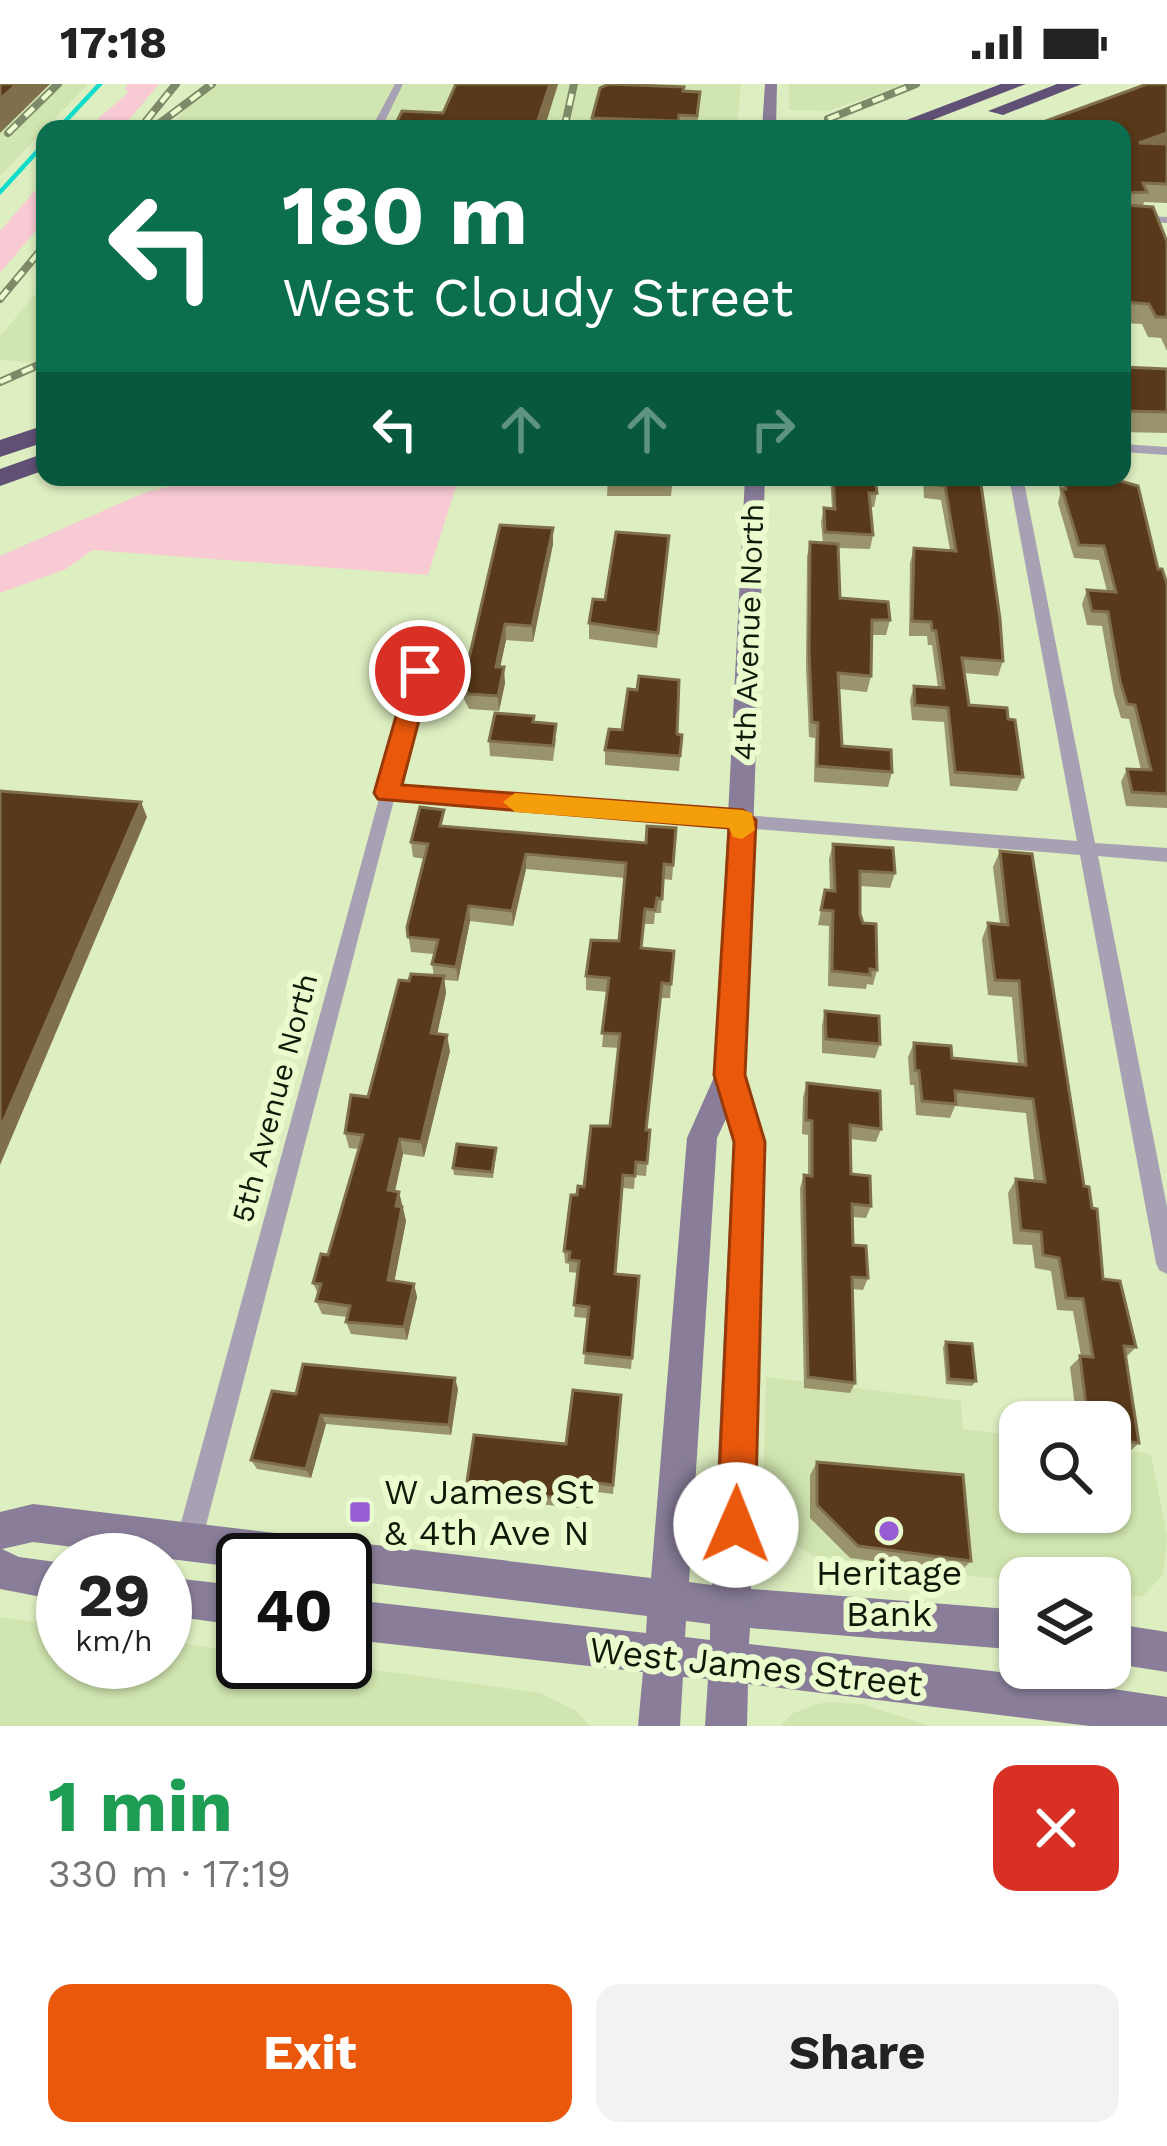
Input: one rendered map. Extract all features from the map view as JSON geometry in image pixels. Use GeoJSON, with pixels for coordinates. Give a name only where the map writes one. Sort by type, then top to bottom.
{"type":"FeatureCollection","features":[{"type":"Feature","properties":{"kind":"highway"},"geometry":{"type":"LineString","coordinates":[[917,120],[1017,84]]}},
{"type":"Feature","properties":{"kind":"highway"},"geometry":{"type":"LineString","coordinates":[[973,120],[1072,84]]}},
{"type":"Feature","properties":{"kind":"highway"},"geometry":{"type":"LineString","coordinates":[[0,449],[36,436]]}},
{"type":"Feature","properties":{"kind":"highway"},"geometry":{"type":"LineString","coordinates":[[0,478],[36,464]]}},
{"type":"Feature","properties":{"kind":"street"},"geometry":{"type":"LineString","coordinates":[[381,120],[399,84]]}},
{"type":"Feature","properties":{"kind":"street"},"geometry":{"type":"LineString","coordinates":[[769,120],[770,84]]}},
{"type":"Feature","properties":{"kind":"street"},"geometry":{"type":"LineString","coordinates":[[1131,218],[1167,220]]}},
{"type":"Feature","properties":{"kind":"street"},"geometry":{"type":"LineString","coordinates":[[1131,449],[1167,451]]}},
{"type":"Feature","properties":{"kind":"street","name":"4th Avenue North"},"geometry":{"type":"LineString","coordinates":[[726,1726],[749,1142],[730,1075],[755,486]]}},
{"type":"Feature","properties":{"kind":"street"},"geometry":{"type":"LineString","coordinates":[[1018,486],[1167,1263]]}},
{"type":"Feature","properties":{"kind":"street","name":"5th Avenue North"},"geometry":{"type":"LineString","coordinates":[[191,1533],[420,671]]}},
{"type":"Feature","properties":{"kind":"street"},"geometry":{"type":"LineString","coordinates":[[387,793],[1167,854]]}},
{"type":"Feature","properties":{"kind":"street","name":"4th Avenue North"},"geometry":{"type":"LineString","coordinates":[[658,1726],[702,1138],[730,1075]]}},
{"type":"Feature","properties":{"kind":"street","name":"West James Street"},"geometry":{"type":"LineString","coordinates":[[0,1531],[33,1522],[123,1533]]}},
{"type":"Feature","properties":{"kind":"street","name":"West James Street"},"geometry":{"type":"LineString","coordinates":[[372,1565],[734,1607],[999,1628]]}},
{"type":"Feature","properties":{"kind":"street"},"geometry":{"type":"LineString","coordinates":[[0,1568],[36,1579]]}},
{"type":"Feature","properties":{"kind":"street","name":"West James Street"},"geometry":{"type":"LineString","coordinates":[[372,1622],[992,1691],[1167,1717]]}},
{"type":"Feature","properties":{"kind":"street"},"geometry":{"type":"LineString","coordinates":[[1131,1646],[1167,1652]]}},
{"type":"Feature","properties":{"kind":"shaded area"},"geometry":{"type":"Polygon","coordinates":[[[0,84],[88,84],[54,120],[36,120],[36,138],[0,176],[0,84]]]}},
{"type":"Feature","properties":{"kind":"shaded area"},"geometry":{"type":"Polygon","coordinates":[[[128,84],[159,84],[129,120],[96,120],[129,92],[124,89],[128,84]]]}},
{"type":"Feature","properties":{"kind":"shaded area"},"geometry":{"type":"Polygon","coordinates":[[[206,84],[741,84],[738,120],[176,120],[206,84]]]}},
{"type":"Feature","properties":{"kind":"shaded area"},"geometry":{"type":"Polygon","coordinates":[[[789,84],[906,84],[828,111],[789,110],[789,84]]]}},
{"type":"Feature","properties":{"kind":"shaded area"},"geometry":{"type":"Polygon","coordinates":[[[36,189],[36,231],[0,273],[0,231],[36,189]]]}},
{"type":"Feature","properties":{"kind":"shaded area"},"geometry":{"type":"Polygon","coordinates":[[[36,293],[36,362],[0,360],[0,337],[36,293]]]}},
{"type":"Feature","properties":{"kind":"shaded area"},"geometry":{"type":"Polygon","coordinates":[[[172,486],[456,486],[428,575],[92,550],[66,569],[0,593],[0,556],[146,492],[172,486]]]}},
{"type":"Feature","properties":{"kind":"shaded area"},"geometry":{"type":"Polygon","coordinates":[[[766,1377],[961,1401],[963,1429],[999,1433],[999,1533],[1131,1533],[1131,1451],[1151,1454],[1167,1536],[1163,1575],[1142,1597],[1131,1596],[1131,1557],[999,1557],[999,1579],[814,1556],[781,1536],[763,1506],[766,1377]]]}},
{"type":"Feature","properties":{"kind":"shaded area"},"geometry":{"type":"Polygon","coordinates":[[[0,1617],[36,1622],[36,1689],[192,1689],[192,1645],[216,1648],[216,1689],[372,1689],[372,1670],[540,1693],[576,1711],[590,1726],[0,1726],[0,1617]]]}},
{"type":"Feature","properties":{"kind":"shaded area"},"geometry":{"type":"Polygon","coordinates":[[[825,1702],[861,1704],[930,1726],[781,1726],[793,1713],[825,1702]]]}},
{"type":"Feature","properties":{"kind":"building"},"geometry":{"type":"Polygon","coordinates":[[[0,84],[17,84],[0,99],[0,84]]]}},
{"type":"Feature","properties":{"kind":"building"},"geometry":{"type":"Polygon","coordinates":[[[456,84],[550,84],[538,120],[398,120],[402,111],[443,113],[456,84]]]}},
{"type":"Feature","properties":{"kind":"building"},"geometry":{"type":"Polygon","coordinates":[[[609,84],[684,87],[683,91],[700,92],[697,116],[679,115],[678,120],[592,118],[600,88],[609,84]]]}},
{"type":"Feature","properties":{"kind":"building"},"geometry":{"type":"Polygon","coordinates":[[[1147,84],[1167,84],[1167,133],[1139,143],[1167,144],[1167,184],[1143,183],[1147,192],[1131,193],[1131,120],[1048,120],[1147,84]]]}},
{"type":"Feature","properties":{"kind":"building"},"geometry":{"type":"Polygon","coordinates":[[[1131,205],[1153,207],[1167,242],[1167,317],[1156,317],[1149,304],[1131,303],[1131,205]]]}},
{"type":"Feature","properties":{"kind":"building"},"geometry":{"type":"Polygon","coordinates":[[[1131,367],[1167,369],[1167,412],[1131,411],[1131,367]]]}},
{"type":"Feature","properties":{"kind":"building"},"geometry":{"type":"Polygon","coordinates":[[[834,486],[876,486],[877,493],[869,493],[873,535],[825,532],[824,508],[835,509],[834,486]]]}},
{"type":"Feature","properties":{"kind":"building"},"geometry":{"type":"Polygon","coordinates":[[[945,486],[981,486],[1003,661],[962,658],[969,705],[1007,708],[1008,719],[1015,720],[1023,777],[955,772],[948,708],[915,705],[914,686],[944,688],[936,631],[931,622],[912,621],[914,548],[956,551],[945,486]]]}},
{"type":"Feature","properties":{"kind":"building"},"geometry":{"type":"Polygon","coordinates":[[[1138,486],[1158,569],[1167,584],[1167,794],[1132,792],[1127,769],[1151,770],[1135,705],[1127,704],[1120,681],[1108,612],[1092,611],[1087,590],[1116,592],[1104,546],[1079,545],[1062,489],[1138,486]]]}},
{"type":"Feature","properties":{"kind":"building"},"geometry":{"type":"Polygon","coordinates":[[[500,525],[553,528],[532,626],[505,624],[496,667],[504,667],[498,696],[468,694],[463,684],[500,525]]]}},
{"type":"Feature","properties":{"kind":"building"},"geometry":{"type":"Polygon","coordinates":[[[616,532],[669,536],[658,633],[589,623],[593,599],[605,600],[616,532]]]}},
{"type":"Feature","properties":{"kind":"building"},"geometry":{"type":"Polygon","coordinates":[[[810,542],[838,544],[840,598],[888,602],[890,620],[872,620],[871,676],[838,673],[842,746],[891,750],[892,772],[817,766],[818,723],[812,722],[809,652],[810,542]]]}},
{"type":"Feature","properties":{"kind":"building"},"geometry":{"type":"Polygon","coordinates":[[[639,676],[679,680],[680,756],[605,750],[609,729],[622,730],[628,689],[637,690],[639,676]]]}},
{"type":"Feature","properties":{"kind":"building"},"geometry":{"type":"Polygon","coordinates":[[[495,713],[534,716],[533,722],[556,724],[553,746],[489,741],[495,713]]]}},
{"type":"Feature","properties":{"kind":"building"},"geometry":{"type":"Polygon","coordinates":[[[0,791],[141,802],[0,1129],[0,791]]]}},
{"type":"Feature","properties":{"kind":"building"},"geometry":{"type":"Polygon","coordinates":[[[420,807],[444,810],[440,826],[646,843],[647,826],[676,828],[673,865],[664,864],[662,899],[657,898],[655,910],[645,909],[641,948],[674,951],[671,984],[662,983],[646,1130],[650,1130],[647,1163],[636,1162],[635,1176],[623,1175],[615,1274],[639,1276],[632,1358],[584,1353],[589,1307],[574,1305],[579,1261],[569,1260],[570,1252],[564,1251],[571,1195],[577,1195],[578,1186],[584,1187],[591,1126],[610,1126],[620,1034],[602,1033],[609,978],[586,976],[591,940],[619,941],[626,863],[526,854],[512,911],[469,906],[456,967],[432,964],[438,940],[408,937],[407,927],[428,844],[411,842],[420,807]]]}},
{"type":"Feature","properties":{"kind":"building"},"geometry":{"type":"Polygon","coordinates":[[[833,844],[893,848],[895,873],[860,871],[860,914],[863,923],[876,924],[877,970],[870,969],[870,975],[832,971],[833,911],[821,910],[825,890],[835,891],[833,844]]]}},
{"type":"Feature","properties":{"kind":"building"},"geometry":{"type":"Polygon","coordinates":[[[1000,851],[1032,854],[1084,1186],[1089,1187],[1092,1208],[1097,1209],[1103,1279],[1120,1281],[1136,1347],[1124,1346],[1139,1443],[1131,1442],[1131,1401],[1085,1401],[1080,1356],[1093,1357],[1083,1299],[1066,1298],[1059,1258],[1043,1255],[1041,1232],[1021,1230],[1016,1179],[1045,1182],[1033,1099],[955,1091],[956,1104],[922,1101],[914,1043],[951,1046],[952,1058],[1026,1065],[1019,981],[995,980],[988,923],[1008,925],[1000,851]]]}},
{"type":"Feature","properties":{"kind":"building"},"geometry":{"type":"Polygon","coordinates":[[[411,974],[444,976],[431,1033],[447,1035],[421,1142],[400,1139],[388,1190],[399,1192],[396,1206],[402,1207],[388,1280],[414,1284],[404,1327],[346,1322],[350,1306],[316,1301],[321,1284],[313,1283],[321,1254],[328,1255],[363,1135],[345,1133],[351,1095],[368,1097],[399,980],[409,981],[411,974]]]}},
{"type":"Feature","properties":{"kind":"building"},"geometry":{"type":"Polygon","coordinates":[[[825,1011],[879,1016],[880,1044],[826,1039],[825,1011]]]}},
{"type":"Feature","properties":{"kind":"building"},"geometry":{"type":"Polygon","coordinates":[[[807,1083],[880,1091],[881,1129],[850,1125],[851,1174],[870,1176],[871,1206],[852,1204],[853,1245],[866,1246],[868,1278],[852,1277],[855,1383],[808,1377],[804,1175],[812,1176],[812,1121],[806,1120],[807,1083]]]}},
{"type":"Feature","properties":{"kind":"building"},"geometry":{"type":"Polygon","coordinates":[[[457,1144],[496,1148],[492,1172],[453,1168],[457,1144]]]}},
{"type":"Feature","properties":{"kind":"building"},"geometry":{"type":"Polygon","coordinates":[[[946,1342],[972,1344],[976,1381],[949,1379],[946,1342]]]}},
{"type":"Feature","properties":{"kind":"building"},"geometry":{"type":"Polygon","coordinates":[[[303,1364],[455,1378],[449,1425],[321,1415],[306,1469],[251,1460],[272,1391],[296,1394],[303,1364]]]}},
{"type":"Feature","properties":{"kind":"building"},"geometry":{"type":"Polygon","coordinates":[[[573,1390],[621,1395],[613,1485],[569,1479],[578,1500],[466,1488],[474,1435],[566,1444],[573,1390]]]}},
{"type":"Feature","properties":{"kind":"building","name":"Heritage Bank"},"geometry":{"type":"Polygon","coordinates":[[[817,1462],[963,1475],[971,1561],[858,1546],[817,1505],[817,1462]]]}},
{"type":"Feature","properties":{"kind":"waterway"},"geometry":{"type":"LineString","coordinates":[[66,120],[100,84]]}},
{"type":"Feature","properties":{"kind":"waterway"},"geometry":{"type":"LineString","coordinates":[[0,192],[36,153]]}},
{"type":"Feature","properties":{"kind":"railway"},"geometry":{"type":"LineString","coordinates":[[8,133],[58,84]]}},
{"type":"Feature","properties":{"kind":"railway"},"geometry":{"type":"LineString","coordinates":[[147,120],[176,84]]}},
{"type":"Feature","properties":{"kind":"railway"},"geometry":{"type":"LineString","coordinates":[[164,120],[212,84]]}},
{"type":"Feature","properties":{"kind":"railway"},"geometry":{"type":"LineString","coordinates":[[566,120],[574,84]]}},
{"type":"Feature","properties":{"kind":"railway"},"geometry":{"type":"LineString","coordinates":[[828,119],[916,84]]}},
{"type":"Feature","properties":{"kind":"railway"},"geometry":{"type":"LineString","coordinates":[[0,299],[36,256]]}},
{"type":"Feature","properties":{"kind":"railway"},"geometry":{"type":"LineString","coordinates":[[0,382],[36,366]]}},
{"type":"Feature","properties":{"kind":"slow traffic"},"geometry":{"type":"LineString","coordinates":[[515,802],[743,820],[742,830]]}},
{"type":"Feature","properties":{"kind":"place","name":"W James St & 4th Ave N"},"geometry":{"type":"Point","coordinates":[360,1512]}},
{"type":"Feature","properties":{"kind":"place","name":"Heritage Bank"},"geometry":{"type":"Point","coordinates":[889,1531]}},
{"type":"Feature","properties":{"kind":"route"},"geometry":{"type":"LineString","coordinates":[[420,671],[387,793],[743,820],[730,1075],[749,1142],[736,1525]]}}]}
